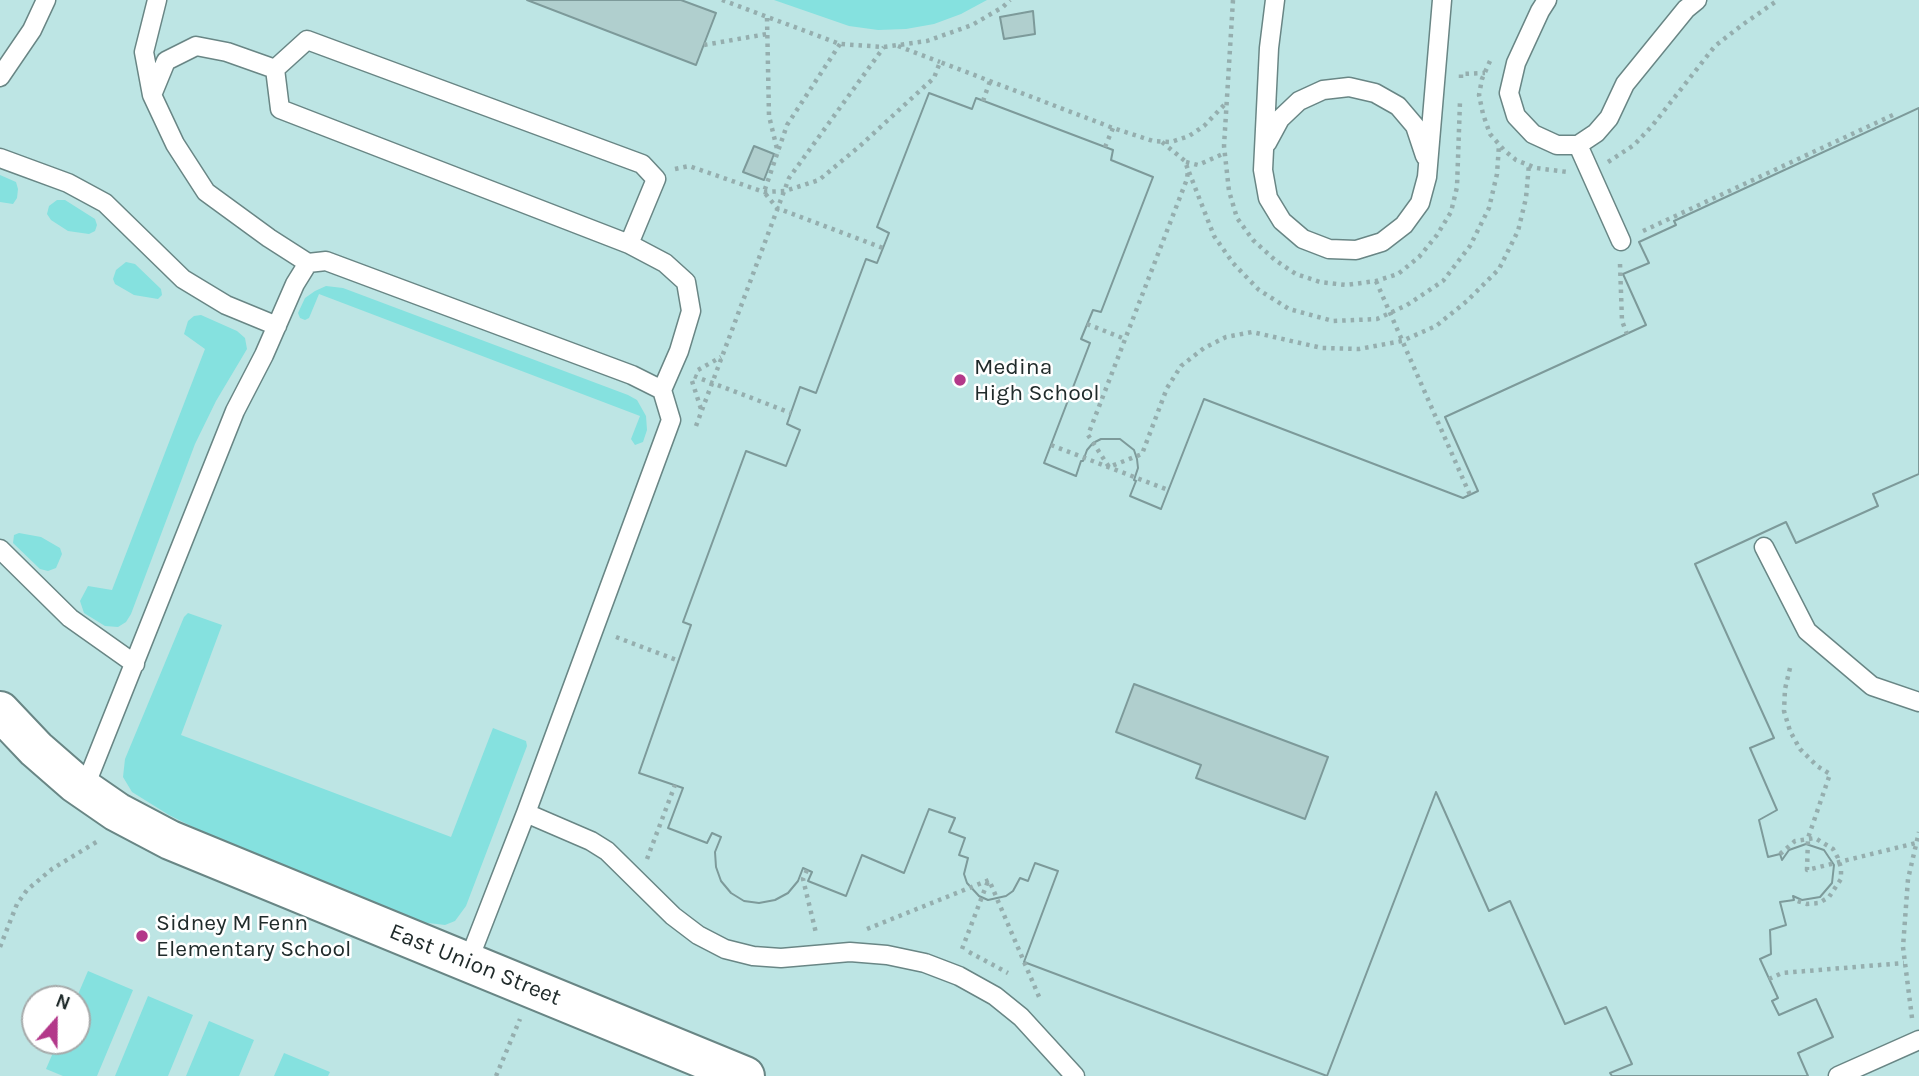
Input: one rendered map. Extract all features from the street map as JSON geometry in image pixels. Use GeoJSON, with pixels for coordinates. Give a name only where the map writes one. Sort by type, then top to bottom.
{"type":"FeatureCollection","features":[{"type":"Feature","properties":{"kind":"street","name":"East Union Street"},"geometry":{"type":"LineString","coordinates":[[0,711],[36,749],[84,789],[117,812],[170,841],[745,1076]]}},
{"type":"Feature","properties":{"kind":"lane"},"geometry":{"type":"LineString","coordinates":[[0,77],[32,30],[46,0]]}},
{"type":"Feature","properties":{"kind":"lane"},"geometry":{"type":"LineString","coordinates":[[157,0],[144,52],[152,95],[175,144],[206,192],[269,239],[308,263],[326,261],[632,374],[662,390]]}},
{"type":"Feature","properties":{"kind":"lane"},"geometry":{"type":"LineString","coordinates":[[1275,0],[1269,48],[1263,170],[1268,198],[1282,221],[1303,239],[1329,249],[1356,250],[1382,242],[1404,225],[1420,203],[1427,177],[1442,0]]}},
{"type":"Feature","properties":{"kind":"lane"},"geometry":{"type":"LineString","coordinates":[[1548,0],[1540,11],[1516,63],[1509,93],[1516,116],[1532,134],[1557,145],[1578,145],[1596,132],[1609,118],[1625,84],[1686,9],[1697,0]]}},
{"type":"Feature","properties":{"kind":"lane"},"geometry":{"type":"LineString","coordinates":[[275,69],[307,40],[642,164],[656,179],[629,244]]}},
{"type":"Feature","properties":{"kind":"lane"},"geometry":{"type":"LineString","coordinates":[[152,95],[166,61],[196,46],[227,52],[275,69]]}},
{"type":"Feature","properties":{"kind":"lane"},"geometry":{"type":"LineString","coordinates":[[275,69],[280,109],[629,244],[665,262],[686,282],[691,311],[679,351],[662,390],[671,420],[468,962]]}},
{"type":"Feature","properties":{"kind":"lane"},"geometry":{"type":"LineString","coordinates":[[1263,170],[1267,144],[1280,119],[1299,101],[1323,90],[1349,87],[1375,93],[1398,106],[1415,126],[1425,151],[1427,177]]}},
{"type":"Feature","properties":{"kind":"lane"},"geometry":{"type":"LineString","coordinates":[[1578,145],[1621,242]]}},
{"type":"Feature","properties":{"kind":"lane"},"geometry":{"type":"LineString","coordinates":[[0,158],[68,183],[105,203],[183,279],[226,305],[277,326]]}},
{"type":"Feature","properties":{"kind":"lane"},"geometry":{"type":"LineString","coordinates":[[84,789],[235,411],[295,284],[308,263]]}},
{"type":"Feature","properties":{"kind":"lane"},"geometry":{"type":"LineString","coordinates":[[1764,547],[1807,631],[1872,686],[1919,702]]}},
{"type":"Feature","properties":{"kind":"lane"},"geometry":{"type":"LineString","coordinates":[[0,548],[70,618],[135,664]]}},
{"type":"Feature","properties":{"kind":"lane"},"geometry":{"type":"LineString","coordinates":[[526,813],[591,841],[607,851],[673,916],[698,935],[725,949],[753,956],[781,958],[850,952],[887,955],[925,963],[959,975],[995,996],[1021,1017],[1075,1076]]}},
{"type":"Feature","properties":{"kind":"lane"},"geometry":{"type":"LineString","coordinates":[[1838,1076],[1918,1041]]}},
{"type":"Feature","properties":{"kind":"path"},"geometry":{"type":"LineString","coordinates":[[722,0],[840,44],[884,47],[927,41],[972,25],[1010,0]]}},
{"type":"Feature","properties":{"kind":"path"},"geometry":{"type":"LineString","coordinates":[[1233,0],[1226,103],[1225,153],[1229,191],[1237,218],[1253,240],[1296,274],[1320,282],[1346,285],[1376,281],[1398,274],[1419,257],[1451,212],[1457,187],[1460,99]]}},
{"type":"Feature","properties":{"kind":"path"},"geometry":{"type":"LineString","coordinates":[[767,18],[769,116],[778,154]]}},
{"type":"Feature","properties":{"kind":"path"},"geometry":{"type":"LineString","coordinates":[[704,45],[767,34]]}},
{"type":"Feature","properties":{"kind":"path"},"geometry":{"type":"LineString","coordinates":[[764,192],[787,125],[840,44]]}},
{"type":"Feature","properties":{"kind":"path"},"geometry":{"type":"LineString","coordinates":[[896,46],[1113,128],[1161,142],[1176,151],[1185,161],[1187,179],[1088,435],[1109,467]]}},
{"type":"Feature","properties":{"kind":"path"},"geometry":{"type":"LineString","coordinates":[[692,437],[789,178],[884,47]]}},
{"type":"Feature","properties":{"kind":"path"},"geometry":{"type":"LineString","coordinates":[[656,179],[681,166],[689,166],[764,192],[785,191],[819,180],[934,78],[940,62]]}},
{"type":"Feature","properties":{"kind":"path"},"geometry":{"type":"LineString","coordinates":[[1461,87],[1461,74],[1485,73]]}},
{"type":"Feature","properties":{"kind":"path"},"geometry":{"type":"LineString","coordinates":[[983,101],[990,81]]}},
{"type":"Feature","properties":{"kind":"path"},"geometry":{"type":"LineString","coordinates":[[1161,142],[1189,136],[1204,126],[1226,103]]}},
{"type":"Feature","properties":{"kind":"path"},"geometry":{"type":"LineString","coordinates":[[1627,334],[1622,321],[1619,276],[1621,242],[1893,115]]}},
{"type":"Feature","properties":{"kind":"path"},"geometry":{"type":"LineString","coordinates":[[1105,147],[1113,128]]}},
{"type":"Feature","properties":{"kind":"path"},"geometry":{"type":"LineString","coordinates":[[1185,161],[1198,165],[1225,153]]}},
{"type":"Feature","properties":{"kind":"path"},"geometry":{"type":"LineString","coordinates":[[1109,467],[1142,454],[1167,388],[1181,366],[1204,348],[1226,337],[1252,332],[1322,348],[1359,349],[1402,341],[1436,326],[1467,301],[1499,268],[1518,231],[1526,198],[1529,164]]}},
{"type":"Feature","properties":{"kind":"path"},"geometry":{"type":"LineString","coordinates":[[764,192],[777,208],[883,248]]}},
{"type":"Feature","properties":{"kind":"path"},"geometry":{"type":"LineString","coordinates":[[1376,281],[1470,495]]}},
{"type":"Feature","properties":{"kind":"path"},"geometry":{"type":"LineString","coordinates":[[1087,324],[1125,339]]}},
{"type":"Feature","properties":{"kind":"path"},"geometry":{"type":"LineString","coordinates":[[690,374],[721,357]]}},
{"type":"Feature","properties":{"kind":"path"},"geometry":{"type":"LineString","coordinates":[[690,374],[791,413]]}},
{"type":"Feature","properties":{"kind":"path"},"geometry":{"type":"LineString","coordinates":[[690,374],[702,410]]}},
{"type":"Feature","properties":{"kind":"path"},"geometry":{"type":"LineString","coordinates":[[1051,445],[1168,490]]}},
{"type":"Feature","properties":{"kind":"path"},"geometry":{"type":"LineString","coordinates":[[621,625],[616,637],[679,661]]}},
{"type":"Feature","properties":{"kind":"path"},"geometry":{"type":"LineString","coordinates":[[1790,668],[1784,711],[1790,731],[1801,749],[1817,766],[1830,774],[1808,838],[1807,870],[1916,843]]}},
{"type":"Feature","properties":{"kind":"path"},"geometry":{"type":"LineString","coordinates":[[647,859],[675,785]]}},
{"type":"Feature","properties":{"kind":"path"},"geometry":{"type":"LineString","coordinates":[[1918,1041],[1904,964],[1904,923],[1908,879],[1919,832]]}},
{"type":"Feature","properties":{"kind":"path"},"geometry":{"type":"LineString","coordinates":[[0,947],[17,904],[27,890],[52,869],[104,837]]}},
{"type":"Feature","properties":{"kind":"path"},"geometry":{"type":"LineString","coordinates":[[1780,854],[1795,841],[1808,838],[1825,843],[1833,849],[1840,862],[1841,879],[1829,897],[1819,903],[1807,904],[1794,900]]}},
{"type":"Feature","properties":{"kind":"path"},"geometry":{"type":"LineString","coordinates":[[638,850],[656,867]]}},
{"type":"Feature","properties":{"kind":"path"},"geometry":{"type":"LineString","coordinates":[[807,870],[803,879],[816,933]]}},
{"type":"Feature","properties":{"kind":"path"},"geometry":{"type":"LineString","coordinates":[[874,931],[863,930],[989,880]]}},
{"type":"Feature","properties":{"kind":"path"},"geometry":{"type":"LineString","coordinates":[[962,949],[989,880]]}},
{"type":"Feature","properties":{"kind":"path"},"geometry":{"type":"LineString","coordinates":[[989,880],[1040,999],[1046,1007]]}},
{"type":"Feature","properties":{"kind":"path"},"geometry":{"type":"LineString","coordinates":[[804,934],[826,932]]}},
{"type":"Feature","properties":{"kind":"path"},"geometry":{"type":"LineString","coordinates":[[949,945],[983,957],[1014,978]]}},
{"type":"Feature","properties":{"kind":"path"},"geometry":{"type":"LineString","coordinates":[[1769,979],[1782,973],[1904,964]]}},
{"type":"Feature","properties":{"kind":"path"},"geometry":{"type":"LineString","coordinates":[[1031,992],[1040,999]]}},
{"type":"Feature","properties":{"kind":"path"},"geometry":{"type":"LineString","coordinates":[[496,1076],[520,1018]]}},
{"type":"Feature","properties":{"kind":"shaded area","name":"Medina High School"},"geometry":{"type":"Polygon","coordinates":[[[0,0],[1919,0],[1919,1076],[0,1076],[0,0]]]}},
{"type":"Feature","properties":{"kind":"shaded area"},"geometry":{"type":"Polygon","coordinates":[[[774,0],[987,0],[934,24],[878,30],[849,26],[774,0]]]}},
{"type":"Feature","properties":{"kind":"shaded area"},"geometry":{"type":"Polygon","coordinates":[[[0,175],[16,182],[17,198],[13,204],[0,202],[0,175]]]}},
{"type":"Feature","properties":{"kind":"shaded area"},"geometry":{"type":"Polygon","coordinates":[[[57,200],[65,200],[95,219],[95,231],[89,234],[68,231],[51,220],[47,214],[49,206],[57,200]]]}},
{"type":"Feature","properties":{"kind":"shaded area"},"geometry":{"type":"Polygon","coordinates":[[[126,262],[135,264],[161,289],[162,295],[158,299],[134,295],[115,284],[113,279],[116,270],[126,262]]]}},
{"type":"Feature","properties":{"kind":"shaded area"},"geometry":{"type":"Polygon","coordinates":[[[326,286],[343,288],[628,395],[637,400],[646,416],[647,430],[643,442],[635,445],[631,439],[640,416],[319,294],[309,318],[300,318],[298,313],[305,298],[326,286]]]}},
{"type":"Feature","properties":{"kind":"shaded area"},"geometry":{"type":"Polygon","coordinates":[[[201,315],[237,331],[245,338],[247,349],[216,401],[195,444],[131,614],[126,622],[118,627],[105,626],[84,613],[80,601],[88,586],[112,590],[205,349],[184,334],[188,321],[201,315]]]}},
{"type":"Feature","properties":{"kind":"shaded area"},"geometry":{"type":"Polygon","coordinates":[[[19,533],[41,537],[60,548],[62,554],[56,568],[48,571],[40,569],[13,543],[14,535],[19,533]]]}},
{"type":"Feature","properties":{"kind":"shaded area"},"geometry":{"type":"Polygon","coordinates":[[[188,613],[222,625],[181,735],[451,837],[493,728],[526,741],[527,746],[466,906],[455,921],[445,925],[420,922],[197,829],[132,792],[123,777],[125,759],[188,613]]]}},
{"type":"Feature","properties":{"kind":"shaded area"},"geometry":{"type":"Polygon","coordinates":[[[88,971],[133,990],[97,1076],[63,1076],[46,1069],[52,1055],[91,1055],[91,985],[82,985],[88,971]]]}},
{"type":"Feature","properties":{"kind":"shaded area"},"geometry":{"type":"Polygon","coordinates":[[[148,996],[193,1015],[168,1076],[115,1076],[148,996]]]}},
{"type":"Feature","properties":{"kind":"shaded area"},"geometry":{"type":"Polygon","coordinates":[[[209,1021],[254,1040],[239,1076],[186,1076],[209,1021]]]}},
{"type":"Feature","properties":{"kind":"shaded area"},"geometry":{"type":"Polygon","coordinates":[[[284,1053],[330,1072],[328,1076],[274,1076],[284,1053]]]}},
{"type":"Feature","properties":{"kind":"building"},"geometry":{"type":"Polygon","coordinates":[[[527,0],[681,0],[716,13],[696,65],[527,0]]]}},
{"type":"Feature","properties":{"kind":"building"},"geometry":{"type":"Polygon","coordinates":[[[1033,11],[1035,34],[1004,39],[1000,17],[1033,11]]]}},
{"type":"Feature","properties":{"kind":"building"},"geometry":{"type":"Polygon","coordinates":[[[929,93],[972,109],[976,98],[1113,150],[1111,160],[1153,177],[1101,312],[1093,310],[1081,339],[1090,343],[1044,463],[1076,476],[1081,461],[1093,443],[1101,439],[1120,439],[1134,450],[1137,459],[1136,481],[1130,496],[1161,509],[1204,399],[1463,498],[1478,491],[1445,417],[1646,325],[1623,274],[1649,263],[1639,242],[1676,225],[1674,221],[1919,108],[1919,474],[1873,494],[1878,506],[1796,543],[1786,522],[1695,564],[1774,738],[1750,748],[1777,810],[1759,820],[1768,857],[1780,854],[1782,860],[1789,850],[1806,844],[1824,850],[1834,865],[1832,883],[1820,897],[1802,900],[1793,896],[1794,900],[1780,902],[1786,925],[1770,930],[1771,954],[1760,959],[1778,998],[1772,1001],[1779,1015],[1816,999],[1833,1037],[1798,1053],[1808,1076],[1612,1076],[1610,1073],[1632,1064],[1606,1007],[1565,1024],[1510,901],[1489,911],[1436,792],[1327,1076],[1024,962],[1058,871],[1035,863],[1028,881],[1020,878],[1013,891],[1006,896],[988,900],[979,896],[967,883],[964,874],[968,858],[959,855],[965,838],[949,832],[955,818],[929,809],[904,873],[862,855],[846,896],[808,881],[812,872],[803,868],[798,881],[788,893],[775,900],[759,903],[744,901],[731,893],[721,881],[716,867],[715,852],[721,837],[712,833],[707,843],[668,828],[683,788],[639,773],[691,625],[683,622],[746,451],[786,466],[800,430],[787,424],[800,387],[816,393],[866,259],[877,263],[889,233],[877,227],[929,93]],[[1134,684],[1116,732],[1201,765],[1196,778],[1305,819],[1328,757],[1134,684]]]}},
{"type":"Feature","properties":{"kind":"building"},"geometry":{"type":"Polygon","coordinates":[[[929,93],[972,109],[976,98],[1113,150],[1111,160],[1153,177],[1101,312],[1093,310],[1081,339],[1090,343],[1044,463],[1076,476],[1081,461],[1093,443],[1101,439],[1120,439],[1134,450],[1137,459],[1136,481],[1130,496],[1161,509],[1204,399],[1463,498],[1478,491],[1445,417],[1646,325],[1623,274],[1649,263],[1639,242],[1676,225],[1674,221],[1919,108],[1919,474],[1873,494],[1878,506],[1796,543],[1786,522],[1695,564],[1774,738],[1750,748],[1777,810],[1759,820],[1768,857],[1780,854],[1782,860],[1789,850],[1806,844],[1824,850],[1834,865],[1832,883],[1820,897],[1802,900],[1793,896],[1794,900],[1780,902],[1786,925],[1770,930],[1771,954],[1760,959],[1778,998],[1772,1001],[1779,1015],[1816,999],[1833,1037],[1798,1053],[1808,1076],[1612,1076],[1610,1073],[1632,1064],[1606,1007],[1565,1024],[1510,901],[1489,911],[1436,792],[1327,1076],[1024,962],[1058,871],[1035,863],[1028,881],[1020,878],[1013,891],[1006,896],[988,900],[979,896],[967,883],[964,874],[968,858],[959,855],[965,838],[949,832],[955,818],[929,809],[904,873],[862,855],[846,896],[808,881],[812,872],[803,868],[798,881],[788,893],[775,900],[759,903],[744,901],[731,893],[721,881],[715,852],[721,837],[712,833],[707,843],[668,828],[683,788],[639,773],[691,625],[683,622],[746,451],[786,466],[800,430],[787,424],[800,387],[816,393],[866,259],[877,263],[889,233],[877,227],[929,93]]]}},
{"type":"Feature","properties":{"kind":"building"},"geometry":{"type":"Polygon","coordinates":[[[754,146],[774,154],[764,180],[743,172],[754,146]]]}},
{"type":"Feature","properties":{"kind":"place","name":"Medina High School"},"geometry":{"type":"Point","coordinates":[960,380]}},
{"type":"Feature","properties":{"kind":"place","name":"Sidney M Fenn Elementary School"},"geometry":{"type":"Point","coordinates":[142,936]}}]}
